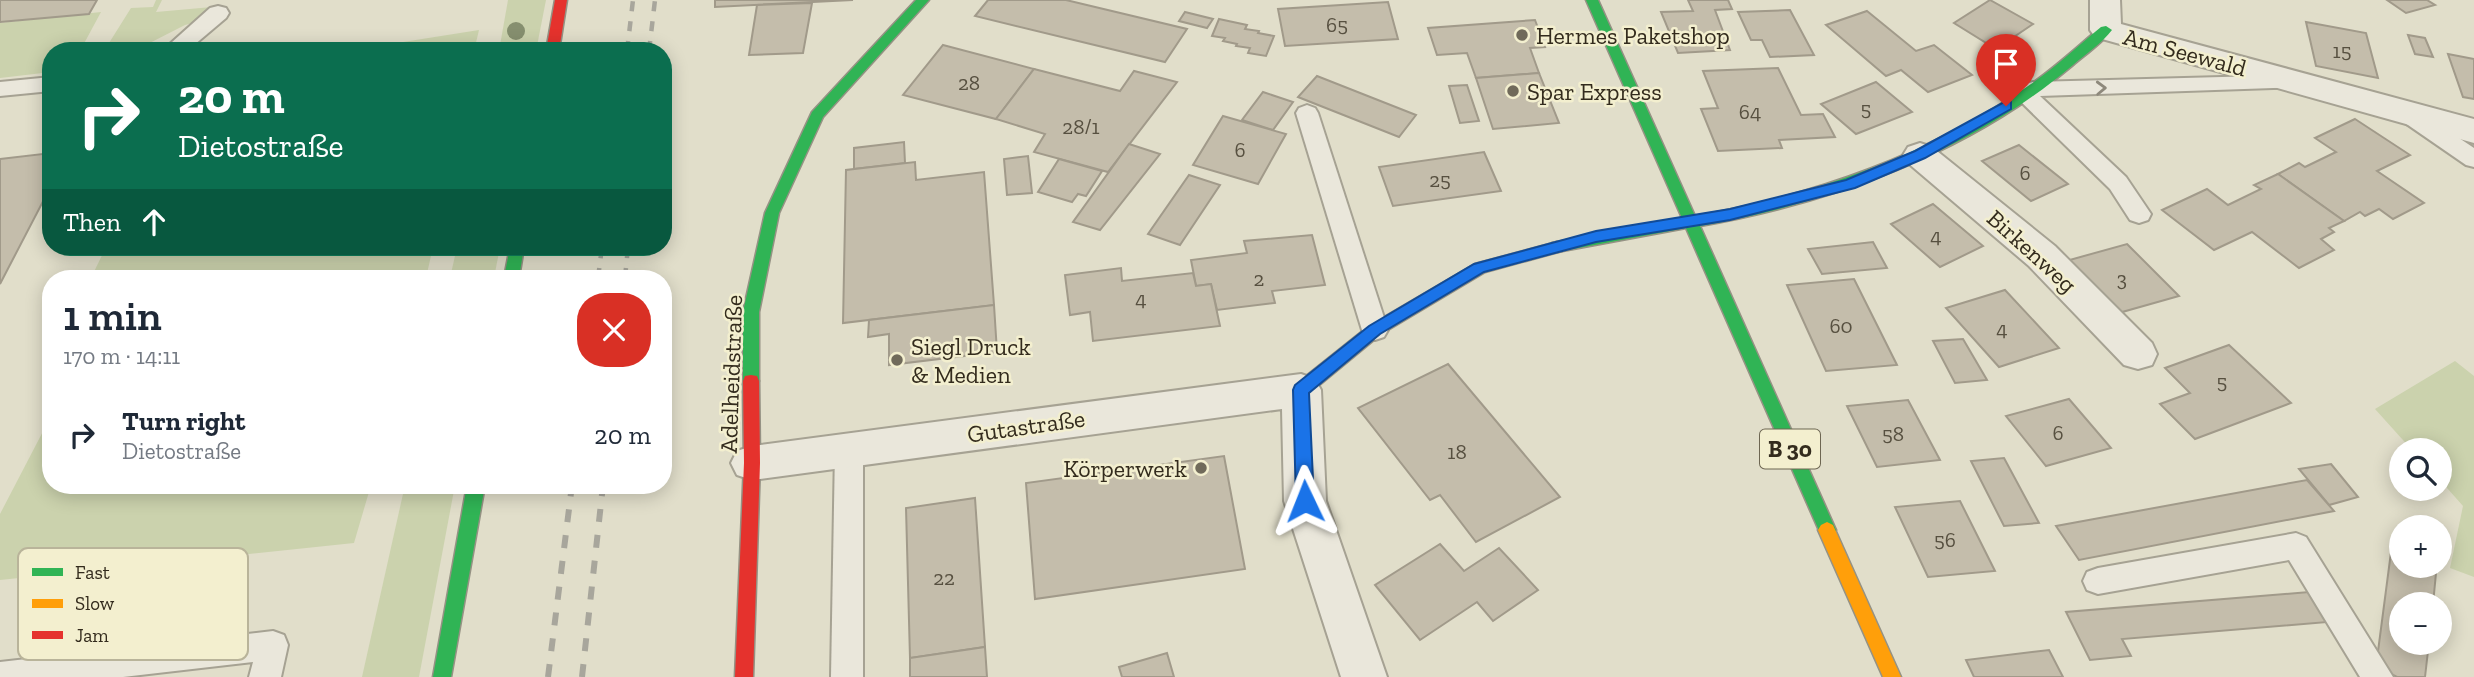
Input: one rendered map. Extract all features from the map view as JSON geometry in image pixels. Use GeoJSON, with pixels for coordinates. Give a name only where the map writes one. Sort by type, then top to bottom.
{"type":"FeatureCollection","features":[{"type":"Feature","properties":{"kind":"street"},"geometry":{"type":"LineString","coordinates":[[554,42],[561,0]]}},
{"type":"Feature","properties":{"kind":"street","name":"Adelheidstraße"},"geometry":{"type":"LineString","coordinates":[[744,677],[752,463],[751,312],[772,213],[817,115],[923,0]]}},
{"type":"Feature","properties":{"kind":"street","name":"B 30"},"geometry":{"type":"LineString","coordinates":[[1592,0],[1892,677]]}},
{"type":"Feature","properties":{"kind":"street","name":"Am Seewald"},"geometry":{"type":"LineString","coordinates":[[1301,390],[1375,330],[1480,268],[1596,237],[1770,206],[1850,184],[1920,155],[2029,92],[2105,15],[2298,82],[2474,131]]}},
{"type":"Feature","properties":{"kind":"street","name":"Birkenweg"},"geometry":{"type":"LineString","coordinates":[[1920,155],[2042,256],[2138,354]]}},
{"type":"Feature","properties":{"kind":"street"},"geometry":{"type":"LineString","coordinates":[[1301,390],[1305,501],[1364,677]]}},
{"type":"Feature","properties":{"kind":"street","name":"Gutastraße"},"geometry":{"type":"LineString","coordinates":[[752,463],[1301,390]]}},
{"type":"Feature","properties":{"kind":"street"},"geometry":{"type":"LineString","coordinates":[[442,677],[474,494]]}},
{"type":"Feature","properties":{"kind":"lane"},"geometry":{"type":"LineString","coordinates":[[184,42],[218,13]]}},
{"type":"Feature","properties":{"kind":"lane"},"geometry":{"type":"LineString","coordinates":[[2029,92],[2298,82]]}},
{"type":"Feature","properties":{"kind":"lane"},"geometry":{"type":"LineString","coordinates":[[0,89],[42,85]]}},
{"type":"Feature","properties":{"kind":"lane"},"geometry":{"type":"LineString","coordinates":[[2029,92],[2119,183],[2139,214]]}},
{"type":"Feature","properties":{"kind":"lane"},"geometry":{"type":"LineString","coordinates":[[2400,110],[2474,159]]}},
{"type":"Feature","properties":{"kind":"lane"},"geometry":{"type":"LineString","coordinates":[[1307,113],[1375,330]]}},
{"type":"Feature","properties":{"kind":"lane"},"geometry":{"type":"LineString","coordinates":[[847,677],[849,450]]}},
{"type":"Feature","properties":{"kind":"lane"},"geometry":{"type":"LineString","coordinates":[[2098,581],[2296,546],[2377,677]]}},
{"type":"Feature","properties":{"kind":"lane"},"geometry":{"type":"LineString","coordinates":[[248,648],[273,645],[265,677]]}},
{"type":"Feature","properties":{"kind":"lane"},"geometry":{"type":"LineString","coordinates":[[0,677],[145,660]]}},
{"type":"Feature","properties":{"kind":"green space"},"geometry":{"type":"Polygon","coordinates":[[[156,0],[162,0],[156,12],[212,7],[205,20],[185,25],[152,42],[110,42],[131,8],[153,7],[156,0]]]}},
{"type":"Feature","properties":{"kind":"green space"},"geometry":{"type":"Polygon","coordinates":[[[508,0],[546,0],[538,42],[501,42],[508,0]]]}},
{"type":"Feature","properties":{"kind":"green space"},"geometry":{"type":"Polygon","coordinates":[[[101,12],[85,42],[42,42],[42,73],[0,78],[0,23],[101,12]]]}},
{"type":"Feature","properties":{"kind":"green space"},"geometry":{"type":"Polygon","coordinates":[[[479,30],[476,42],[403,42],[479,30]]]}},
{"type":"Feature","properties":{"kind":"green space"},"geometry":{"type":"Polygon","coordinates":[[[102,256],[431,256],[428,270],[95,270],[102,256]]]}},
{"type":"Feature","properties":{"kind":"green space"},"geometry":{"type":"Polygon","coordinates":[[[455,256],[498,256],[496,270],[452,270],[455,256]]]}},
{"type":"Feature","properties":{"kind":"green space"},"geometry":{"type":"Polygon","coordinates":[[[2455,361],[2474,376],[2474,577],[2452,569],[2463,506],[2452,494],[2452,438],[2401,438],[2375,409],[2455,361]]]}},
{"type":"Feature","properties":{"kind":"green space"},"geometry":{"type":"Polygon","coordinates":[[[42,433],[42,494],[368,494],[354,543],[248,554],[248,548],[18,548],[18,578],[0,580],[0,514],[42,433]]]}},
{"type":"Feature","properties":{"kind":"green space"},"geometry":{"type":"Polygon","coordinates":[[[403,494],[453,494],[419,677],[362,677],[403,494]]]}},
{"type":"Feature","properties":{"kind":"building"},"geometry":{"type":"Polygon","coordinates":[[[0,0],[97,0],[89,14],[0,22],[0,0]]]}},
{"type":"Feature","properties":{"kind":"building"},"geometry":{"type":"Polygon","coordinates":[[[715,0],[853,0],[715,7],[715,0]]]}},
{"type":"Feature","properties":{"kind":"building"},"geometry":{"type":"Polygon","coordinates":[[[988,0],[1066,0],[1187,29],[1165,62],[975,16],[988,0]]]}},
{"type":"Feature","properties":{"kind":"building"},"geometry":{"type":"Polygon","coordinates":[[[1688,0],[1728,0],[1732,9],[1715,10],[1730,50],[1678,53],[1661,12],[1693,11],[1688,0]]]}},
{"type":"Feature","properties":{"kind":"building"},"geometry":{"type":"Polygon","coordinates":[[[1990,0],[2033,24],[1996,49],[1954,23],[1990,0]]]}},
{"type":"Feature","properties":{"kind":"building"},"geometry":{"type":"Polygon","coordinates":[[[2387,0],[2427,0],[2435,5],[2406,13],[2387,0]]]}},
{"type":"Feature","properties":{"kind":"building"},"geometry":{"type":"Polygon","coordinates":[[[1388,2],[1398,39],[1285,46],[1278,9],[1388,2]]]}},
{"type":"Feature","properties":{"kind":"building"},"geometry":{"type":"Polygon","coordinates":[[[812,3],[803,53],[749,55],[757,5],[812,3]]]}},
{"type":"Feature","properties":{"kind":"building"},"geometry":{"type":"Polygon","coordinates":[[[1790,10],[1814,55],[1770,57],[1762,40],[1751,40],[1738,12],[1790,10]]]}},
{"type":"Feature","properties":{"kind":"building"},"geometry":{"type":"Polygon","coordinates":[[[1867,11],[1916,51],[1934,45],[1972,75],[1928,92],[1901,70],[1886,76],[1826,25],[1867,11]]]}},
{"type":"Feature","properties":{"kind":"building"},"geometry":{"type":"Polygon","coordinates":[[[1185,12],[1213,19],[1207,28],[1179,21],[1185,12]]]}},
{"type":"Feature","properties":{"kind":"building"},"geometry":{"type":"Polygon","coordinates":[[[1219,19],[1247,25],[1245,29],[1274,36],[1266,56],[1248,53],[1250,48],[1236,46],[1237,44],[1223,41],[1225,38],[1212,36],[1219,19]]]}},
{"type":"Feature","properties":{"kind":"building"},"geometry":{"type":"Polygon","coordinates":[[[1535,20],[1545,47],[1530,48],[1539,73],[1476,78],[1467,53],[1437,55],[1428,28],[1535,20]]]}},
{"type":"Feature","properties":{"kind":"building"},"geometry":{"type":"Polygon","coordinates":[[[2306,22],[2366,33],[2378,78],[2316,66],[2306,22]]]}},
{"type":"Feature","properties":{"kind":"building"},"geometry":{"type":"Polygon","coordinates":[[[2408,35],[2425,38],[2433,57],[2415,54],[2408,35]]]}},
{"type":"Feature","properties":{"kind":"building"},"geometry":{"type":"Polygon","coordinates":[[[943,45],[1034,69],[996,119],[903,95],[943,45]]]}},
{"type":"Feature","properties":{"kind":"building"},"geometry":{"type":"Polygon","coordinates":[[[2448,54],[2474,59],[2474,99],[2463,97],[2448,54]]]}},
{"type":"Feature","properties":{"kind":"building"},"geometry":{"type":"Polygon","coordinates":[[[1778,68],[1801,115],[1823,114],[1835,137],[1779,140],[1782,148],[1718,151],[1701,109],[1718,108],[1703,71],[1778,68]]]}},
{"type":"Feature","properties":{"kind":"building"},"geometry":{"type":"Polygon","coordinates":[[[1034,69],[1120,91],[1134,71],[1177,82],[1108,172],[1034,152],[1045,134],[996,119],[1034,69]]]}},
{"type":"Feature","properties":{"kind":"building"},"geometry":{"type":"Polygon","coordinates":[[[1539,73],[1559,123],[1493,129],[1476,78],[1539,73]]]}},
{"type":"Feature","properties":{"kind":"building"},"geometry":{"type":"Polygon","coordinates":[[[1317,76],[1416,115],[1399,137],[1298,97],[1317,76]]]}},
{"type":"Feature","properties":{"kind":"building"},"geometry":{"type":"Polygon","coordinates":[[[1876,82],[1912,112],[1856,134],[1821,104],[1876,82]]]}},
{"type":"Feature","properties":{"kind":"building"},"geometry":{"type":"Polygon","coordinates":[[[1467,85],[1479,121],[1460,123],[1449,86],[1467,85]]]}},
{"type":"Feature","properties":{"kind":"building"},"geometry":{"type":"Polygon","coordinates":[[[1263,92],[1293,102],[1273,130],[1242,120],[1263,92]]]}},
{"type":"Feature","properties":{"kind":"building"},"geometry":{"type":"Polygon","coordinates":[[[1223,116],[1286,134],[1258,184],[1193,165],[1223,116]]]}},
{"type":"Feature","properties":{"kind":"building"},"geometry":{"type":"Polygon","coordinates":[[[2355,119],[2410,155],[2377,171],[2424,203],[2393,219],[2379,209],[2365,216],[2360,212],[2344,221],[2278,174],[2299,163],[2305,167],[2336,152],[2315,138],[2355,119]]]}},
{"type":"Feature","properties":{"kind":"building"},"geometry":{"type":"Polygon","coordinates":[[[904,142],[905,163],[854,169],[854,148],[904,142]]]}},
{"type":"Feature","properties":{"kind":"building"},"geometry":{"type":"Polygon","coordinates":[[[1129,144],[1160,154],[1100,230],[1073,222],[1129,144]]]}},
{"type":"Feature","properties":{"kind":"building"},"geometry":{"type":"Polygon","coordinates":[[[2019,145],[2068,184],[2031,201],[1982,161],[2019,145]]]}},
{"type":"Feature","properties":{"kind":"building"},"geometry":{"type":"Polygon","coordinates":[[[1484,152],[1501,191],[1393,206],[1379,167],[1484,152]]]}},
{"type":"Feature","properties":{"kind":"building"},"geometry":{"type":"Polygon","coordinates":[[[42,154],[42,203],[0,284],[0,159],[42,154]]]}},
{"type":"Feature","properties":{"kind":"building"},"geometry":{"type":"Polygon","coordinates":[[[1028,156],[1032,193],[1007,195],[1004,159],[1028,156]]]}},
{"type":"Feature","properties":{"kind":"building"},"geometry":{"type":"Polygon","coordinates":[[[1059,159],[1102,171],[1086,196],[1078,194],[1072,202],[1038,192],[1059,159]]]}},
{"type":"Feature","properties":{"kind":"building"},"geometry":{"type":"Polygon","coordinates":[[[915,162],[916,180],[984,172],[994,305],[843,323],[846,170],[915,162]]]}},
{"type":"Feature","properties":{"kind":"building"},"geometry":{"type":"Polygon","coordinates":[[[2278,174],[2344,221],[2329,228],[2334,232],[2321,239],[2334,250],[2299,268],[2252,232],[2214,250],[2162,210],[2207,189],[2228,205],[2261,189],[2254,185],[2278,174]]]}},
{"type":"Feature","properties":{"kind":"building"},"geometry":{"type":"Polygon","coordinates":[[[1189,175],[1220,185],[1180,245],[1148,234],[1189,175]]]}},
{"type":"Feature","properties":{"kind":"building"},"geometry":{"type":"Polygon","coordinates":[[[1933,204],[1983,246],[1940,267],[1891,224],[1933,204]]]}},
{"type":"Feature","properties":{"kind":"building"},"geometry":{"type":"Polygon","coordinates":[[[1312,235],[1325,285],[1272,291],[1275,303],[1217,310],[1211,284],[1196,286],[1191,260],[1247,253],[1244,241],[1312,235]]]}},
{"type":"Feature","properties":{"kind":"building"},"geometry":{"type":"Polygon","coordinates":[[[1873,242],[1887,268],[1822,274],[1808,249],[1873,242]]]}},
{"type":"Feature","properties":{"kind":"building"},"geometry":{"type":"Polygon","coordinates":[[[2127,244],[2179,296],[2115,314],[2066,261],[2127,244]]]}},
{"type":"Feature","properties":{"kind":"building"},"geometry":{"type":"Polygon","coordinates":[[[1121,268],[1122,281],[1193,273],[1196,286],[1211,284],[1220,326],[1093,341],[1090,312],[1070,315],[1065,275],[1121,268]]]}},
{"type":"Feature","properties":{"kind":"building"},"geometry":{"type":"Polygon","coordinates":[[[1854,279],[1897,365],[1826,371],[1787,285],[1854,279]]]}},
{"type":"Feature","properties":{"kind":"building"},"geometry":{"type":"Polygon","coordinates":[[[2005,290],[2059,348],[1999,367],[1946,308],[2005,290]]]}},
{"type":"Feature","properties":{"kind":"building"},"geometry":{"type":"Polygon","coordinates":[[[994,305],[997,352],[889,365],[889,334],[868,337],[869,320],[994,305]]]}},
{"type":"Feature","properties":{"kind":"building"},"geometry":{"type":"Polygon","coordinates":[[[1963,339],[1987,380],[1955,383],[1933,341],[1963,339]]]}},
{"type":"Feature","properties":{"kind":"building"},"geometry":{"type":"Polygon","coordinates":[[[2229,345],[2291,403],[2195,439],[2160,404],[2190,393],[2165,368],[2229,345]]]}},
{"type":"Feature","properties":{"kind":"building"},"geometry":{"type":"Polygon","coordinates":[[[1448,364],[1560,497],[1476,542],[1440,495],[1430,500],[1358,408],[1448,364]]]}},
{"type":"Feature","properties":{"kind":"building"},"geometry":{"type":"Polygon","coordinates":[[[2069,399],[2111,448],[2046,466],[2006,416],[2069,399]]]}},
{"type":"Feature","properties":{"kind":"building"},"geometry":{"type":"Polygon","coordinates":[[[1908,400],[1940,460],[1877,467],[1847,406],[1908,400]]]}},
{"type":"Feature","properties":{"kind":"building"},"geometry":{"type":"Polygon","coordinates":[[[1224,456],[1245,569],[1035,599],[1026,483],[1224,456]]]}},
{"type":"Feature","properties":{"kind":"building"},"geometry":{"type":"Polygon","coordinates":[[[2004,458],[2039,523],[2004,526],[1971,461],[2004,458]]]}},
{"type":"Feature","properties":{"kind":"building"},"geometry":{"type":"Polygon","coordinates":[[[2331,464],[2358,497],[2329,505],[2299,469],[2331,464]]]}},
{"type":"Feature","properties":{"kind":"building"},"geometry":{"type":"Polygon","coordinates":[[[2307,480],[2334,511],[2079,560],[2056,526],[2307,480]]]}},
{"type":"Feature","properties":{"kind":"building"},"geometry":{"type":"Polygon","coordinates":[[[975,498],[985,647],[910,658],[906,508],[975,498]]]}},
{"type":"Feature","properties":{"kind":"building"},"geometry":{"type":"Polygon","coordinates":[[[1960,501],[1995,571],[1928,577],[1895,507],[1960,501]]]}},
{"type":"Feature","properties":{"kind":"building"},"geometry":{"type":"Polygon","coordinates":[[[1440,544],[1464,571],[1499,548],[1538,590],[1493,621],[1477,602],[1420,640],[1375,585],[1440,544]]]}},
{"type":"Feature","properties":{"kind":"building"},"geometry":{"type":"Polygon","coordinates":[[[2389,567],[2389,578],[2436,578],[2434,592],[2389,592],[2389,655],[2428,655],[2425,677],[2397,677],[2383,670],[2377,659],[2389,567]]]}},
{"type":"Feature","properties":{"kind":"building"},"geometry":{"type":"Polygon","coordinates":[[[2309,592],[2328,622],[2122,639],[2131,656],[2090,660],[2066,612],[2309,592]]]}},
{"type":"Feature","properties":{"kind":"building"},"geometry":{"type":"Polygon","coordinates":[[[985,647],[987,677],[910,677],[910,658],[985,647]]]}},
{"type":"Feature","properties":{"kind":"building"},"geometry":{"type":"Polygon","coordinates":[[[2049,650],[2063,677],[1974,677],[1966,660],[2049,650]]]}},
{"type":"Feature","properties":{"kind":"building"},"geometry":{"type":"Polygon","coordinates":[[[1167,653],[1174,677],[1122,677],[1119,667],[1167,653]]]}},
{"type":"Feature","properties":{"kind":"railway"},"geometry":{"type":"LineString","coordinates":[[628,42],[633,0]]}},
{"type":"Feature","properties":{"kind":"railway"},"geometry":{"type":"LineString","coordinates":[[650,42],[655,0]]}},
{"type":"Feature","properties":{"kind":"railway"},"geometry":{"type":"LineString","coordinates":[[599,270],[601,256]]}},
{"type":"Feature","properties":{"kind":"railway"},"geometry":{"type":"LineString","coordinates":[[626,270],[627,256]]}},
{"type":"Feature","properties":{"kind":"railway"},"geometry":{"type":"LineString","coordinates":[[548,677],[571,494]]}},
{"type":"Feature","properties":{"kind":"railway"},"geometry":{"type":"LineString","coordinates":[[582,677],[602,494]]}},
{"type":"Feature","properties":{"kind":"traffic: fast"},"geometry":{"type":"LineString","coordinates":[[751,381],[751,312],[772,213],[817,115],[923,0]]}},
{"type":"Feature","properties":{"kind":"traffic: fast"},"geometry":{"type":"LineString","coordinates":[[1592,0],[1827,530]]}},
{"type":"Feature","properties":{"kind":"traffic: fast"},"geometry":{"type":"LineString","coordinates":[[1557,247],[1769,206],[1882,169],[1953,136],[2023,96],[2106,30]]}},
{"type":"Feature","properties":{"kind":"traffic: fast"},"geometry":{"type":"LineString","coordinates":[[513,270],[516,256]]}},
{"type":"Feature","properties":{"kind":"traffic: fast"},"geometry":{"type":"LineString","coordinates":[[442,677],[474,494]]}},
{"type":"Feature","properties":{"kind":"traffic: slow"},"geometry":{"type":"LineString","coordinates":[[1301,390],[1375,330],[1480,268],[1557,247]]}},
{"type":"Feature","properties":{"kind":"traffic: slow"},"geometry":{"type":"LineString","coordinates":[[1827,530],[1892,677]]}},
{"type":"Feature","properties":{"kind":"traffic: jam"},"geometry":{"type":"LineString","coordinates":[[554,42],[561,0]]}},
{"type":"Feature","properties":{"kind":"traffic: jam"},"geometry":{"type":"LineString","coordinates":[[744,677],[752,463],[751,381]]}},
{"type":"Feature","properties":{"kind":"place","name":"Hermes Paketshop"},"geometry":{"type":"Point","coordinates":[1522,35]}},
{"type":"Feature","properties":{"kind":"place","name":"Spar Express"},"geometry":{"type":"Point","coordinates":[1513,91]}},
{"type":"Feature","properties":{"kind":"place","name":"Siegl Druck & Medien"},"geometry":{"type":"Point","coordinates":[897,360]}},
{"type":"Feature","properties":{"kind":"place","name":"Körperwerk"},"geometry":{"type":"Point","coordinates":[1201,468]}},
{"type":"Feature","properties":{"kind":"route"},"geometry":{"type":"LineString","coordinates":[[1305,501],[1301,390],[1375,330],[1480,268],[1596,237],[1730,215],[1850,184],[1920,155],[2006,106]]}}]}
